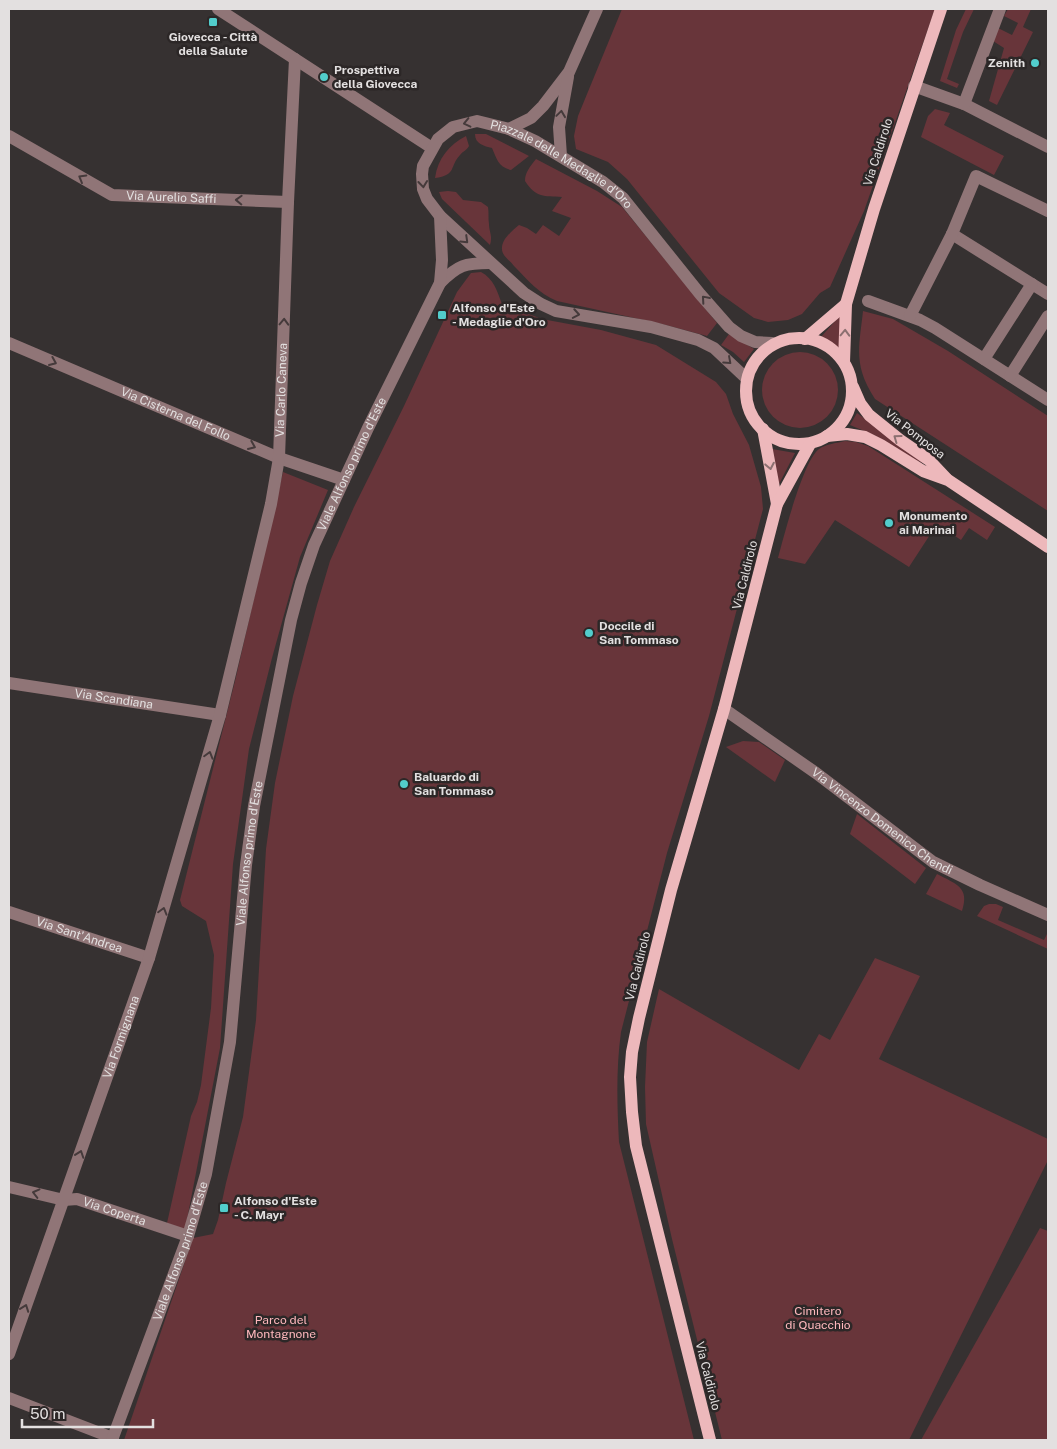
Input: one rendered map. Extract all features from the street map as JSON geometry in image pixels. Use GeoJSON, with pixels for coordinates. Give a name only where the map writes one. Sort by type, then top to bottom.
{"type":"FeatureCollection","features":[{"type":"Feature","properties":{"kind":"main road","name":"Via Caldirolo"},"geometry":{"type":"LineString","coordinates":[[844,362],[846,304],[874,209],[941,9]]}},
{"type":"Feature","properties":{"kind":"main road"},"geometry":{"type":"LineString","coordinates":[[805,339],[846,304]]}},
{"type":"Feature","properties":{"kind":"main road","name":"Via Caldirolo"},"geometry":{"type":"LineString","coordinates":[[788,339],[805,339],[828,346],[844,362],[851,383],[851,400],[847,415],[839,427],[827,436],[810,444],[799,445],[776,439],[763,429],[749,409],[747,379],[750,367],[756,358],[772,343],[788,339]]}},
{"type":"Feature","properties":{"kind":"main road","name":"Via Pomposa"},"geometry":{"type":"LineString","coordinates":[[851,383],[860,403],[869,416],[929,460],[948,480],[1048,547]]}},
{"type":"Feature","properties":{"kind":"main road","name":"Via Caldirolo"},"geometry":{"type":"LineString","coordinates":[[763,429],[777,504]]}},
{"type":"Feature","properties":{"kind":"main road","name":"Via Pomposa"},"geometry":{"type":"LineString","coordinates":[[827,436],[847,434],[865,437],[881,444],[923,471],[948,480]]}},
{"type":"Feature","properties":{"kind":"main road","name":"Via Caldirolo"},"geometry":{"type":"LineString","coordinates":[[710,1440],[636,1146],[630,1077],[632,1052],[655,954],[724,709],[777,504],[810,444]]}},
{"type":"Feature","properties":{"kind":"street"},"geometry":{"type":"LineString","coordinates":[[218,9],[432,148]]}},
{"type":"Feature","properties":{"kind":"street"},"geometry":{"type":"LineString","coordinates":[[561,156],[559,127],[562,102],[569,72],[597,9]]}},
{"type":"Feature","properties":{"kind":"street"},"geometry":{"type":"LineString","coordinates":[[964,104],[1000,9]]}},
{"type":"Feature","properties":{"kind":"street","name":"Via Carlo Caneva"},"geometry":{"type":"LineString","coordinates":[[220,715],[271,504],[280,458],[288,202],[295,59]]}},
{"type":"Feature","properties":{"kind":"street"},"geometry":{"type":"LineString","coordinates":[[509,130],[531,118],[543,106],[569,72]]}},
{"type":"Feature","properties":{"kind":"street"},"geometry":{"type":"LineString","coordinates":[[914,86],[964,104],[1048,147]]}},
{"type":"Feature","properties":{"kind":"street","name":"Piazzale delle Medaglie d'Oro"},"geometry":{"type":"LineString","coordinates":[[747,379],[714,348],[698,340],[651,327],[556,310],[541,304],[524,292],[490,264],[440,216],[427,199],[423,189],[422,174],[427,156],[432,148],[445,132],[453,127],[469,122],[485,122],[535,141],[603,182],[623,198],[729,327],[741,336],[756,342],[772,343]]}},
{"type":"Feature","properties":{"kind":"street","name":"Via Aurelio Saffi"},"geometry":{"type":"LineString","coordinates":[[9,136],[112,195],[288,202]]}},
{"type":"Feature","properties":{"kind":"street"},"geometry":{"type":"LineString","coordinates":[[910,316],[952,234],[976,176],[1048,211]]}},
{"type":"Feature","properties":{"kind":"street"},"geometry":{"type":"LineString","coordinates":[[440,216],[442,260],[440,283]]}},
{"type":"Feature","properties":{"kind":"street"},"geometry":{"type":"LineString","coordinates":[[952,234],[1048,294]]}},
{"type":"Feature","properties":{"kind":"street"},"geometry":{"type":"LineString","coordinates":[[440,283],[461,266],[490,264]]}},
{"type":"Feature","properties":{"kind":"street","name":"Viale Alfonso primo d'Este"},"geometry":{"type":"LineString","coordinates":[[112,1439],[188,1236],[206,1174],[230,1042],[250,830],[289,630],[301,583],[314,545],[344,480],[440,283]]}},
{"type":"Feature","properties":{"kind":"street"},"geometry":{"type":"LineString","coordinates":[[984,359],[1032,284]]}},
{"type":"Feature","properties":{"kind":"street"},"geometry":{"type":"LineString","coordinates":[[868,301],[910,316],[935,328],[1048,400]]}},
{"type":"Feature","properties":{"kind":"street"},"geometry":{"type":"LineString","coordinates":[[1010,376],[1048,316]]}},
{"type":"Feature","properties":{"kind":"street","name":"Via Cisterna del Follo"},"geometry":{"type":"LineString","coordinates":[[9,343],[280,458],[344,480]]}},
{"type":"Feature","properties":{"kind":"street","name":"Via Scandiana"},"geometry":{"type":"LineString","coordinates":[[9,683],[220,715]]}},
{"type":"Feature","properties":{"kind":"street","name":"Via Vincenzo Domenico Chendi"},"geometry":{"type":"LineString","coordinates":[[724,709],[816,773],[933,862],[980,886],[1048,915]]}},
{"type":"Feature","properties":{"kind":"street","name":"Via Formignana"},"geometry":{"type":"LineString","coordinates":[[9,1354],[149,958],[220,715]]}},
{"type":"Feature","properties":{"kind":"street","name":"Via Sant'Andrea"},"geometry":{"type":"LineString","coordinates":[[9,912],[149,958]]}},
{"type":"Feature","properties":{"kind":"street","name":"Via Coperta"},"geometry":{"type":"LineString","coordinates":[[9,1187],[64,1200],[77,1199],[188,1236]]}},
{"type":"Feature","properties":{"kind":"street"},"geometry":{"type":"LineString","coordinates":[[9,1398],[112,1439]]}},
{"type":"Feature","properties":{"kind":"green space"},"geometry":{"type":"Polygon","coordinates":[[[622,9],[935,9],[864,211],[830,287],[820,293],[802,314],[788,320],[768,322],[754,318],[719,293],[627,179],[608,162],[576,149],[574,136],[578,116],[622,9]]]}},
{"type":"Feature","properties":{"kind":"green space"},"geometry":{"type":"Polygon","coordinates":[[[966,9],[974,9],[963,32],[947,79],[959,84],[957,88],[940,81],[956,30],[966,9]]]}},
{"type":"Feature","properties":{"kind":"green space"},"geometry":{"type":"Polygon","coordinates":[[[1008,9],[1031,9],[1023,27],[1033,32],[997,105],[989,101],[1004,48],[993,41],[998,28],[1012,35],[1018,23],[1004,16],[1008,9]]]}},
{"type":"Feature","properties":{"kind":"green space"},"geometry":{"type":"Polygon","coordinates":[[[935,109],[950,113],[944,125],[1004,156],[994,175],[921,137],[928,116],[935,109]]]}},
{"type":"Feature","properties":{"kind":"green space"},"geometry":{"type":"Polygon","coordinates":[[[475,134],[486,134],[529,156],[511,170],[507,169],[498,162],[492,148],[478,142],[475,134]]]}},
{"type":"Feature","properties":{"kind":"green space"},"geometry":{"type":"Polygon","coordinates":[[[466,136],[469,146],[457,159],[450,173],[435,178],[436,171],[445,153],[466,136]]]}},
{"type":"Feature","properties":{"kind":"green space"},"geometry":{"type":"Polygon","coordinates":[[[536,159],[597,191],[622,207],[717,323],[707,336],[557,301],[539,291],[514,266],[504,255],[502,247],[506,238],[519,225],[536,234],[543,225],[559,236],[571,218],[552,211],[562,197],[541,195],[533,191],[525,181],[527,172],[536,159]]]}},
{"type":"Feature","properties":{"kind":"green space"},"geometry":{"type":"Polygon","coordinates":[[[439,192],[456,192],[463,200],[481,202],[488,207],[490,245],[442,199],[439,192]]]}},
{"type":"Feature","properties":{"kind":"green space","name":"Parco del Montagnone"},"geometry":{"type":"Polygon","coordinates":[[[481,272],[492,282],[502,304],[542,319],[601,330],[656,345],[716,382],[726,394],[733,414],[749,445],[761,487],[763,509],[709,716],[667,853],[621,1032],[618,1059],[619,1142],[694,1440],[124,1440],[193,1238],[213,1234],[243,1117],[256,1020],[266,849],[275,783],[293,696],[330,561],[457,292],[471,273],[481,272]]]}},
{"type":"Feature","properties":{"kind":"green space"},"geometry":{"type":"Polygon","coordinates":[[[863,311],[893,319],[948,351],[1048,416],[1048,511],[875,399],[860,366],[859,346],[863,311]]]}},
{"type":"Feature","properties":{"kind":"green space"},"geometry":{"type":"Polygon","coordinates":[[[843,312],[839,350],[821,337],[843,312]]]}},
{"type":"Feature","properties":{"kind":"green space"},"geometry":{"type":"Polygon","coordinates":[[[729,334],[754,349],[744,362],[733,352],[721,345],[729,334]]]}},
{"type":"Feature","properties":{"kind":"green space"},"geometry":{"type":"Polygon","coordinates":[[[793,352],[807,352],[821,358],[832,369],[838,383],[835,405],[827,417],[807,428],[793,428],[779,422],[768,411],[762,397],[762,383],[768,369],[779,358],[793,352]]]}},
{"type":"Feature","properties":{"kind":"green space"},"geometry":{"type":"Polygon","coordinates":[[[857,413],[926,464],[914,460],[876,436],[850,425],[857,413]]]}},
{"type":"Feature","properties":{"kind":"green space"},"geometry":{"type":"Polygon","coordinates":[[[845,441],[868,446],[995,527],[987,540],[969,528],[961,540],[937,524],[909,567],[835,520],[805,564],[778,558],[789,517],[813,456],[822,447],[845,441]]]}},
{"type":"Feature","properties":{"kind":"green space"},"geometry":{"type":"Polygon","coordinates":[[[772,449],[795,453],[779,484],[772,449]]]}},
{"type":"Feature","properties":{"kind":"green space"},"geometry":{"type":"Polygon","coordinates":[[[283,472],[328,490],[300,557],[249,749],[233,864],[220,1048],[185,1230],[167,1223],[191,1116],[201,1085],[211,1008],[214,955],[206,921],[182,906],[180,900],[235,681],[283,472]]]}},
{"type":"Feature","properties":{"kind":"green space"},"geometry":{"type":"Polygon","coordinates":[[[743,741],[759,742],[785,760],[775,782],[726,747],[743,741]]]}},
{"type":"Feature","properties":{"kind":"green space"},"geometry":{"type":"Polygon","coordinates":[[[857,814],[926,868],[915,884],[850,834],[857,814]]]}},
{"type":"Feature","properties":{"kind":"green space"},"geometry":{"type":"Polygon","coordinates":[[[937,874],[960,887],[963,891],[964,903],[962,911],[926,894],[937,874]]]}},
{"type":"Feature","properties":{"kind":"green space"},"geometry":{"type":"Polygon","coordinates":[[[989,904],[1003,907],[998,920],[1044,940],[1048,932],[1048,949],[977,916],[984,906],[989,904]]]}},
{"type":"Feature","properties":{"kind":"green space","name":"Cimitero di Quacchio"},"geometry":{"type":"Polygon","coordinates":[[[875,958],[920,976],[879,1059],[1048,1139],[1048,1160],[909,1440],[722,1440],[672,1239],[646,1124],[647,1042],[659,989],[799,1070],[819,1034],[830,1040],[875,958]]]}},
{"type":"Feature","properties":{"kind":"green space"},"geometry":{"type":"Polygon","coordinates":[[[1040,1228],[1048,1231],[1048,1440],[921,1440],[1040,1228]]]}},
{"type":"Feature","properties":{"kind":"place","name":"Giovecca - Città della Salute"},"geometry":{"type":"Point","coordinates":[213,22]}},
{"type":"Feature","properties":{"kind":"place","name":"Zenith"},"geometry":{"type":"Point","coordinates":[1035,63]}},
{"type":"Feature","properties":{"kind":"place","name":"Prospettiva della Giovecca"},"geometry":{"type":"Point","coordinates":[324,77]}},
{"type":"Feature","properties":{"kind":"place","name":"Alfonso d'Este - Medaglie d'Oro"},"geometry":{"type":"Point","coordinates":[442,315]}},
{"type":"Feature","properties":{"kind":"place","name":"Monumento ai Marinai"},"geometry":{"type":"Point","coordinates":[889,523]}},
{"type":"Feature","properties":{"kind":"place","name":"Doccile di San Tommaso"},"geometry":{"type":"Point","coordinates":[589,633]}},
{"type":"Feature","properties":{"kind":"place","name":"Baluardo di San Tommaso"},"geometry":{"type":"Point","coordinates":[404,784]}},
{"type":"Feature","properties":{"kind":"place","name":"Alfonso d'Este - C. Mayr"},"geometry":{"type":"Point","coordinates":[224,1208]}}]}
